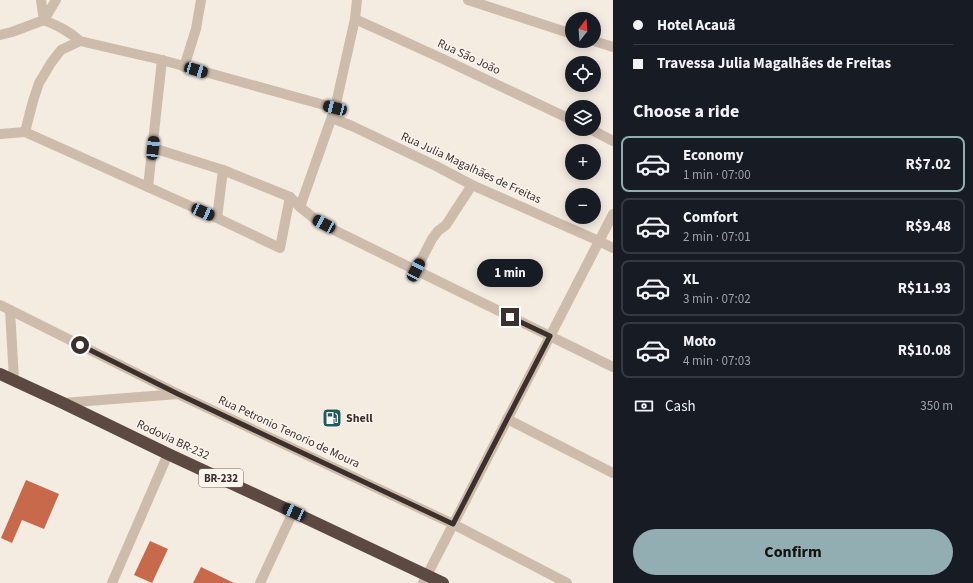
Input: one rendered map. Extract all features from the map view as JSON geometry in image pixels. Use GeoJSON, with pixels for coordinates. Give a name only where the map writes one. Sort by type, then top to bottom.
{"type":"FeatureCollection","features":[{"type":"Feature","properties":{"kind":"highway","name":"Rodovia BR-232"},"geometry":{"type":"LineString","coordinates":[[0,374],[294,512],[424,579],[443,583]]}},
{"type":"Feature","properties":{"kind":"street"},"geometry":{"type":"LineString","coordinates":[[41,0],[44,20]]}},
{"type":"Feature","properties":{"kind":"street"},"geometry":{"type":"LineString","coordinates":[[0,35],[44,20],[56,0]]}},
{"type":"Feature","properties":{"kind":"street"},"geometry":{"type":"LineString","coordinates":[[184,67],[196,29],[201,0]]}},
{"type":"Feature","properties":{"kind":"street"},"geometry":{"type":"LineString","coordinates":[[300,207],[333,113],[355,19],[357,0]]}},
{"type":"Feature","properties":{"kind":"street"},"geometry":{"type":"LineString","coordinates":[[468,0],[565,32]]}},
{"type":"Feature","properties":{"kind":"street","name":"Rua São João"},"geometry":{"type":"LineString","coordinates":[[355,19],[565,117]]}},
{"type":"Feature","properties":{"kind":"street","name":"Rua Julia Magalhães de Freitas"},"geometry":{"type":"LineString","coordinates":[[44,20],[61,27],[80,41],[162,60],[333,113],[352,126],[472,185],[613,248]]}},
{"type":"Feature","properties":{"kind":"street"},"geometry":{"type":"LineString","coordinates":[[25,132],[39,83],[61,50],[80,41]]}},
{"type":"Feature","properties":{"kind":"street"},"geometry":{"type":"LineString","coordinates":[[601,43],[613,47]]}},
{"type":"Feature","properties":{"kind":"street"},"geometry":{"type":"LineString","coordinates":[[148,187],[162,60]]}},
{"type":"Feature","properties":{"kind":"street"},"geometry":{"type":"LineString","coordinates":[[0,134],[25,132],[217,218],[280,248],[290,196]]}},
{"type":"Feature","properties":{"kind":"street"},"geometry":{"type":"LineString","coordinates":[[601,135],[613,141]]}},
{"type":"Feature","properties":{"kind":"street"},"geometry":{"type":"LineString","coordinates":[[153,148],[223,170],[290,196],[300,207],[321,223],[613,367]]}},
{"type":"Feature","properties":{"kind":"street"},"geometry":{"type":"LineString","coordinates":[[217,218],[223,170]]}},
{"type":"Feature","properties":{"kind":"street"},"geometry":{"type":"LineString","coordinates":[[416,270],[432,238],[446,225],[472,185]]}},
{"type":"Feature","properties":{"kind":"street"},"geometry":{"type":"LineString","coordinates":[[424,579],[613,214]]}},
{"type":"Feature","properties":{"kind":"street","name":"Rua Petronio Tenorio de Moura"},"geometry":{"type":"LineString","coordinates":[[0,305],[178,394],[453,524],[567,583]]}},
{"type":"Feature","properties":{"kind":"street"},"geometry":{"type":"LineString","coordinates":[[10,310],[14,380]]}},
{"type":"Feature","properties":{"kind":"street"},"geometry":{"type":"LineString","coordinates":[[62,403],[178,394]]}},
{"type":"Feature","properties":{"kind":"street"},"geometry":{"type":"LineString","coordinates":[[507,419],[613,473]]}},
{"type":"Feature","properties":{"kind":"street"},"geometry":{"type":"LineString","coordinates":[[112,583],[168,454]]}},
{"type":"Feature","properties":{"kind":"street"},"geometry":{"type":"LineString","coordinates":[[260,583],[294,512]]}},
{"type":"Feature","properties":{"kind":"building"},"geometry":{"type":"Polygon","coordinates":[[[26,480],[59,494],[44,529],[22,520],[12,543],[1,538],[26,480]]]}},
{"type":"Feature","properties":{"kind":"building"},"geometry":{"type":"Polygon","coordinates":[[[150,541],[168,549],[152,583],[134,575],[150,541]]]}},
{"type":"Feature","properties":{"kind":"building"},"geometry":{"type":"Polygon","coordinates":[[[201,567],[234,583],[193,583],[201,567]]]}},
{"type":"Feature","properties":{"kind":"place","name":"Shell"},"geometry":{"type":"Point","coordinates":[332,418]}},
{"type":"Feature","properties":{"kind":"route"},"geometry":{"type":"LineString","coordinates":[[80,345],[178,394],[453,524],[550,336],[510,317]]}}]}
